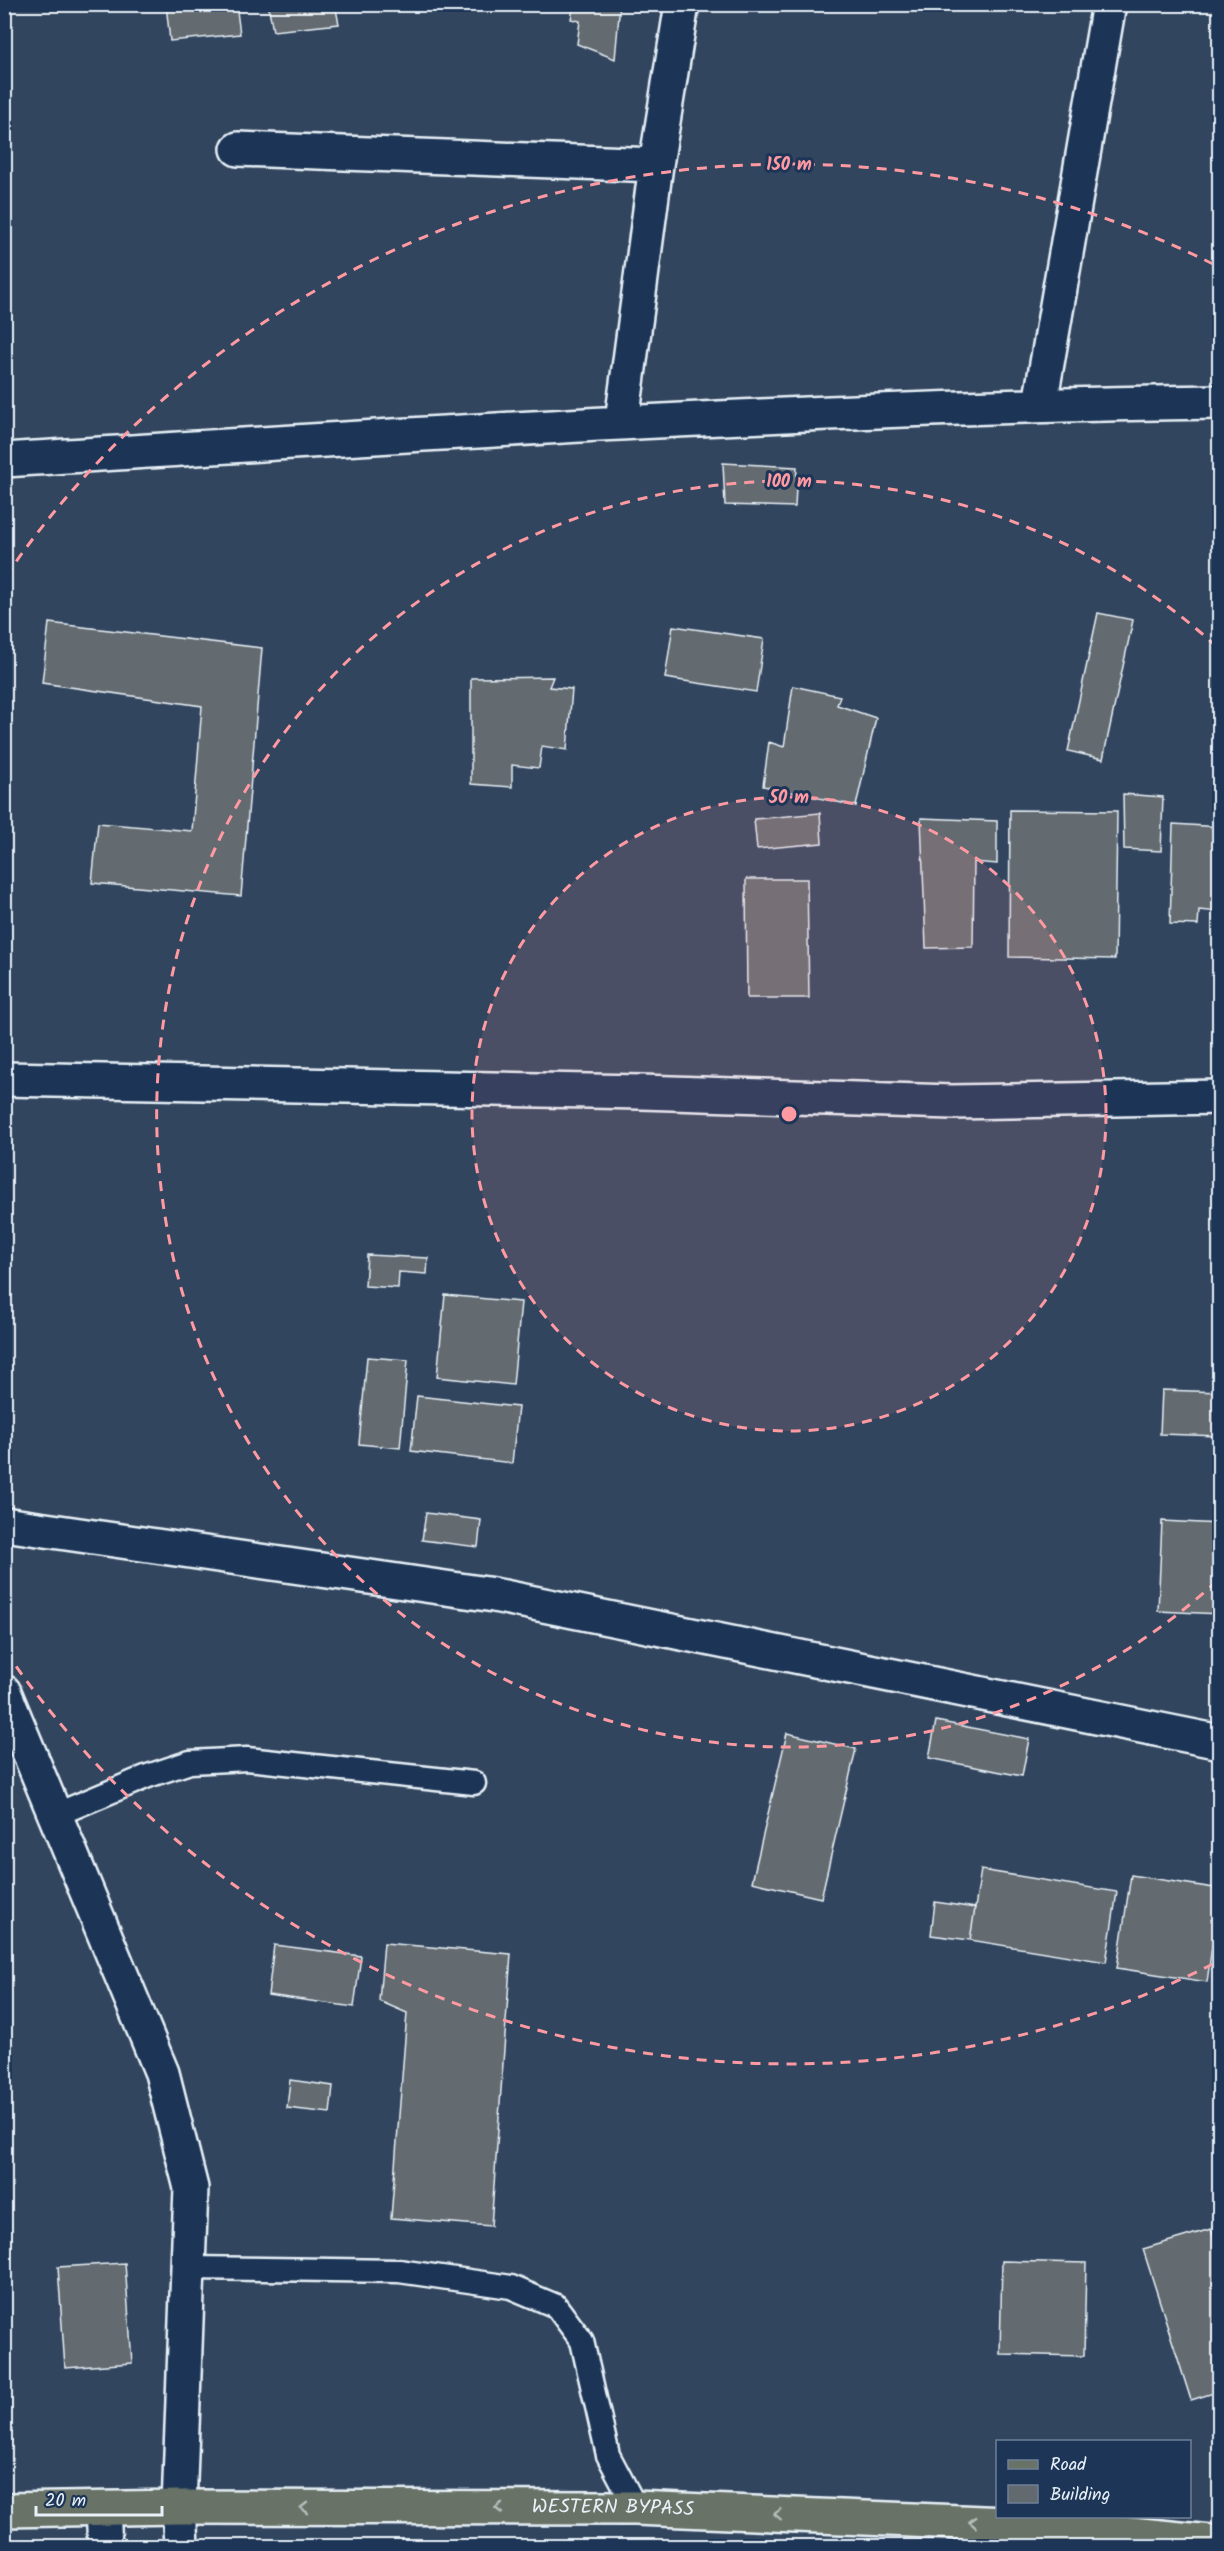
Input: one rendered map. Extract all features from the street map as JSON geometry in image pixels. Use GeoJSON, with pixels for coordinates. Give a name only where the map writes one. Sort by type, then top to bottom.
{"type":"FeatureCollection","features":[{"type":"Feature","properties":{"kind":"main road","name":"WESTERN BYPASS"},"geometry":{"type":"LineString","coordinates":[[4,2510],[179,2507],[636,2508],[1051,2526],[1220,2543]]}},
{"type":"Feature","properties":{"kind":"street"},"geometry":{"type":"LineString","coordinates":[[622,422],[656,165],[682,4]]}},
{"type":"Feature","properties":{"kind":"street"},"geometry":{"type":"LineString","coordinates":[[1040,405],[1109,4]]}},
{"type":"Feature","properties":{"kind":"street"},"geometry":{"type":"LineString","coordinates":[[237,149],[656,165]]}},
{"type":"Feature","properties":{"kind":"street"},"geometry":{"type":"LineString","coordinates":[[4,460],[622,422],[1040,405],[1220,402]]}},
{"type":"Feature","properties":{"kind":"street"},"geometry":{"type":"LineString","coordinates":[[4,1079],[617,1092],[952,1102],[1220,1097]]}},
{"type":"Feature","properties":{"kind":"street"},"geometry":{"type":"LineString","coordinates":[[4,1524],[494,1595],[1220,1742]]}},
{"type":"Feature","properties":{"kind":"street"},"geometry":{"type":"LineString","coordinates":[[4,1692],[162,2073],[192,2188],[179,2507],[181,2547]]}},
{"type":"Feature","properties":{"kind":"street"},"geometry":{"type":"LineString","coordinates":[[103,2510],[105,2547]]}},
{"type":"Feature","properties":{"kind":"lane"},"geometry":{"type":"LineString","coordinates":[[55,1815],[148,1776],[190,1762],[247,1759],[474,1783]]}},
{"type":"Feature","properties":{"kind":"lane"},"geometry":{"type":"LineString","coordinates":[[189,2268],[399,2271],[511,2287],[556,2306],[582,2341],[608,2455],[636,2508]]}},
{"type":"Feature","properties":{"kind":"building"},"geometry":{"type":"Polygon","coordinates":[[[166,4],[236,4],[240,34],[170,41],[166,4]]]}},
{"type":"Feature","properties":{"kind":"building"},"geometry":{"type":"Polygon","coordinates":[[[268,4],[335,4],[339,24],[273,31],[268,4]]]}},
{"type":"Feature","properties":{"kind":"building"},"geometry":{"type":"Polygon","coordinates":[[[574,4],[620,4],[615,59],[577,44],[580,21],[571,19],[574,4]]]}},
{"type":"Feature","properties":{"kind":"building"},"geometry":{"type":"Polygon","coordinates":[[[723,463],[797,467],[795,507],[725,505],[723,463]]]}},
{"type":"Feature","properties":{"kind":"building"},"geometry":{"type":"Polygon","coordinates":[[[1098,613],[1133,620],[1103,759],[1068,751],[1098,613]]]}},
{"type":"Feature","properties":{"kind":"building"},"geometry":{"type":"Polygon","coordinates":[[[49,623],[262,648],[241,896],[92,883],[98,823],[192,831],[202,706],[42,683],[49,623]]]}},
{"type":"Feature","properties":{"kind":"building"},"geometry":{"type":"Polygon","coordinates":[[[673,626],[764,639],[756,692],[665,678],[673,626]]]}},
{"type":"Feature","properties":{"kind":"building"},"geometry":{"type":"Polygon","coordinates":[[[553,677],[549,687],[572,689],[567,750],[542,746],[539,768],[512,765],[512,787],[471,784],[471,678],[553,677]]]}},
{"type":"Feature","properties":{"kind":"building"},"geometry":{"type":"Polygon","coordinates":[[[793,686],[840,696],[837,705],[876,718],[856,806],[763,786],[769,742],[784,747],[793,686]]]}},
{"type":"Feature","properties":{"kind":"building"},"geometry":{"type":"Polygon","coordinates":[[[1123,794],[1163,797],[1161,851],[1124,849],[1123,794]]]}},
{"type":"Feature","properties":{"kind":"building"},"geometry":{"type":"Polygon","coordinates":[[[1010,810],[1117,811],[1115,959],[1009,957],[1010,810]]]}},
{"type":"Feature","properties":{"kind":"building"},"geometry":{"type":"Polygon","coordinates":[[[820,813],[822,843],[757,849],[754,819],[820,813]]]}},
{"type":"Feature","properties":{"kind":"building"},"geometry":{"type":"Polygon","coordinates":[[[921,818],[997,821],[997,864],[974,862],[973,947],[926,948],[921,818]]]}},
{"type":"Feature","properties":{"kind":"building"},"geometry":{"type":"Polygon","coordinates":[[[1173,824],[1220,827],[1220,912],[1199,910],[1198,925],[1170,924],[1173,824]]]}},
{"type":"Feature","properties":{"kind":"building"},"geometry":{"type":"Polygon","coordinates":[[[746,879],[807,879],[809,998],[747,998],[746,879]]]}},
{"type":"Feature","properties":{"kind":"building"},"geometry":{"type":"Polygon","coordinates":[[[367,1255],[428,1258],[427,1274],[399,1272],[398,1288],[365,1286],[367,1255]]]}},
{"type":"Feature","properties":{"kind":"building"},"geometry":{"type":"Polygon","coordinates":[[[445,1295],[521,1302],[513,1385],[437,1377],[445,1295]]]}},
{"type":"Feature","properties":{"kind":"building"},"geometry":{"type":"Polygon","coordinates":[[[367,1357],[408,1360],[400,1448],[359,1444],[367,1357]]]}},
{"type":"Feature","properties":{"kind":"building"},"geometry":{"type":"Polygon","coordinates":[[[1162,1390],[1220,1392],[1220,1436],[1160,1434],[1162,1390]]]}},
{"type":"Feature","properties":{"kind":"building"},"geometry":{"type":"Polygon","coordinates":[[[417,1396],[518,1407],[512,1463],[411,1451],[417,1396]]]}},
{"type":"Feature","properties":{"kind":"building"},"geometry":{"type":"Polygon","coordinates":[[[426,1513],[481,1520],[478,1547],[422,1540],[426,1513]]]}},
{"type":"Feature","properties":{"kind":"building"},"geometry":{"type":"Polygon","coordinates":[[[1162,1521],[1220,1524],[1220,1614],[1158,1611],[1162,1521]]]}},
{"type":"Feature","properties":{"kind":"building"},"geometry":{"type":"Polygon","coordinates":[[[936,1721],[1029,1739],[1022,1776],[929,1758],[936,1721]]]}},
{"type":"Feature","properties":{"kind":"building"},"geometry":{"type":"Polygon","coordinates":[[[787,1733],[856,1749],[821,1898],[752,1882],[787,1733]]]}},
{"type":"Feature","properties":{"kind":"building"},"geometry":{"type":"Polygon","coordinates":[[[981,1870],[1117,1892],[1106,1962],[970,1940],[981,1870]]]}},
{"type":"Feature","properties":{"kind":"building"},"geometry":{"type":"Polygon","coordinates":[[[1131,1875],[1220,1889],[1207,1982],[1117,1968],[1131,1875]]]}},
{"type":"Feature","properties":{"kind":"building"},"geometry":{"type":"Polygon","coordinates":[[[935,1902],[975,1908],[970,1940],[931,1935],[935,1902]]]}},
{"type":"Feature","properties":{"kind":"building"},"geometry":{"type":"Polygon","coordinates":[[[384,1943],[511,1954],[491,2226],[391,2218],[407,2013],[379,2001],[384,1943]]]}},
{"type":"Feature","properties":{"kind":"building"},"geometry":{"type":"Polygon","coordinates":[[[274,1945],[361,1956],[354,2007],[268,1995],[274,1945]]]}},
{"type":"Feature","properties":{"kind":"building"},"geometry":{"type":"Polygon","coordinates":[[[290,2080],[333,2086],[330,2113],[287,2108],[290,2080]]]}},
{"type":"Feature","properties":{"kind":"building"},"geometry":{"type":"Polygon","coordinates":[[[1211,2229],[1220,2257],[1220,2391],[1191,2400],[1143,2249],[1211,2229]]]}},
{"type":"Feature","properties":{"kind":"building"},"geometry":{"type":"Polygon","coordinates":[[[1002,2261],[1086,2263],[1084,2356],[1000,2354],[1002,2261]]]}},
{"type":"Feature","properties":{"kind":"building"},"geometry":{"type":"Polygon","coordinates":[[[125,2263],[132,2363],[65,2368],[58,2267],[125,2263]]]}}]}
